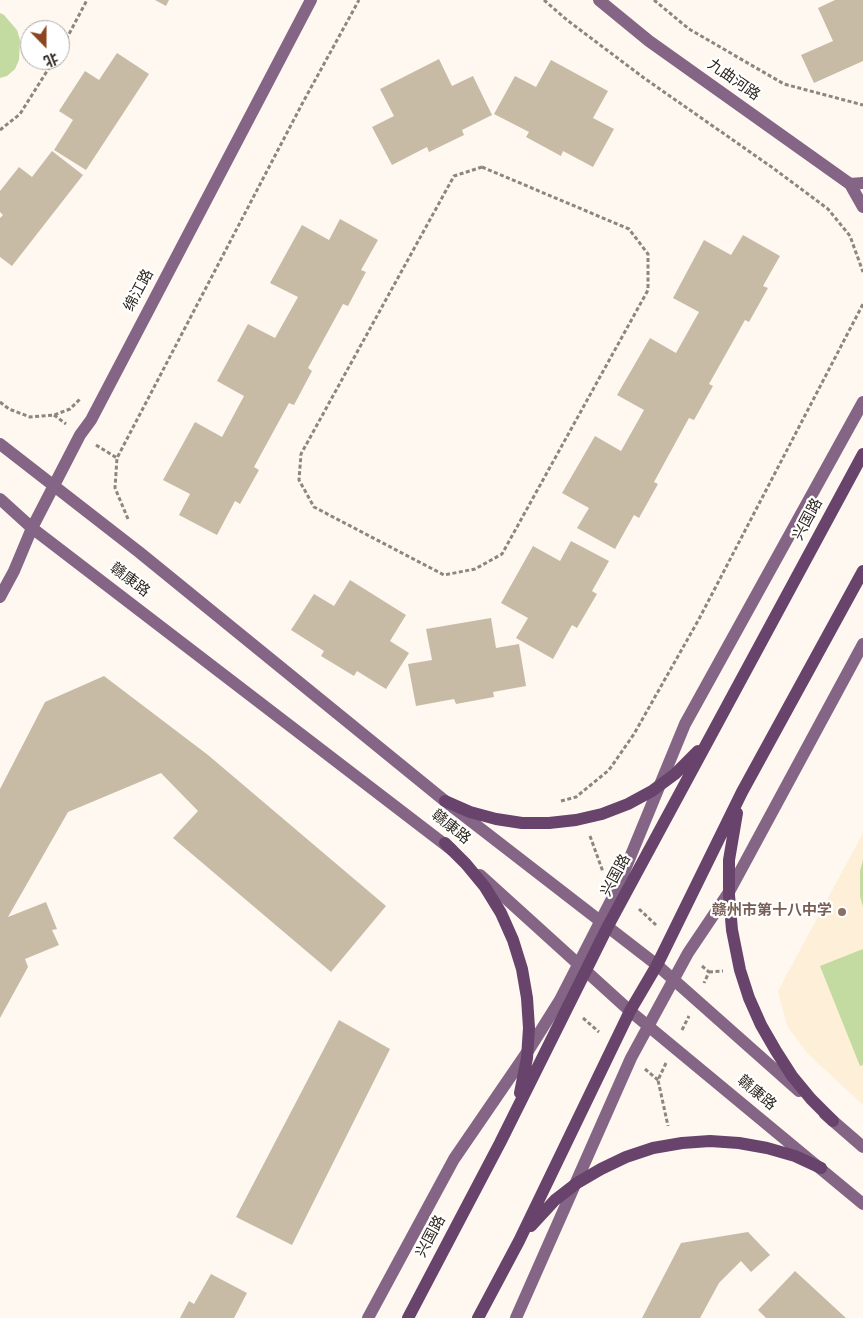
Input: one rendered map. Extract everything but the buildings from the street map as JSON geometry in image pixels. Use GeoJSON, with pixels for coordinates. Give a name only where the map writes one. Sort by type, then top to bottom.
{"type":"FeatureCollection","features":[{"type":"Feature","properties":{"kind":"main road","name":"兴国路"},"geometry":{"type":"LineString","coordinates":[[408,1318],[500,1143],[604,923],[712,734],[863,454]]}},
{"type":"Feature","properties":{"kind":"main road"},"geometry":{"type":"LineString","coordinates":[[478,1318],[519,1241],[630,1011],[657,965],[742,792],[863,571]]}},
{"type":"Feature","properties":{"kind":"main road"},"geometry":{"type":"LineString","coordinates":[[445,801],[470,812],[522,823],[576,820],[602,814],[628,804],[660,785],[695,755],[712,734]]}},
{"type":"Feature","properties":{"kind":"main road"},"geometry":{"type":"LineString","coordinates":[[742,792],[729,860],[732,930],[739,964],[749,998],[761,1025],[776,1051],[792,1076],[832,1120]]}},
{"type":"Feature","properties":{"kind":"main road"},"geometry":{"type":"LineString","coordinates":[[445,843],[485,887],[501,913],[513,940],[522,969],[527,998],[528,1051],[522,1087],[513,1116],[500,1143]]}},
{"type":"Feature","properties":{"kind":"main road"},"geometry":{"type":"LineString","coordinates":[[519,1241],[555,1200],[575,1185],[601,1169],[626,1157],[653,1148],[710,1141],[739,1143],[795,1156],[821,1168]]}},
{"type":"Feature","properties":{"kind":"street","name":"绵江路"},"geometry":{"type":"LineString","coordinates":[[0,598],[14,571],[32,528],[80,434],[95,411],[311,0]]}},
{"type":"Feature","properties":{"kind":"street","name":"九曲河路"},"geometry":{"type":"LineString","coordinates":[[599,0],[649,42],[850,184]]}},
{"type":"Feature","properties":{"kind":"street"},"geometry":{"type":"LineString","coordinates":[[863,183],[850,184],[863,207]]}},
{"type":"Feature","properties":{"kind":"street"},"geometry":{"type":"LineString","coordinates":[[604,923],[685,724],[863,402]]}},
{"type":"Feature","properties":{"kind":"street","name":"赣康路"},"geometry":{"type":"LineString","coordinates":[[0,444],[140,552],[445,801],[657,965],[863,1147]]}},
{"type":"Feature","properties":{"kind":"street","name":"赣康路"},"geometry":{"type":"LineString","coordinates":[[0,499],[32,528],[445,843],[630,1011],[863,1204]]}},
{"type":"Feature","properties":{"kind":"street"},"geometry":{"type":"LineString","coordinates":[[516,1318],[631,1058],[688,953],[729,892],[863,644]]}},
{"type":"Feature","properties":{"kind":"street"},"geometry":{"type":"LineString","coordinates":[[368,1318],[454,1159],[583,968]]}},
{"type":"Feature","properties":{"kind":"path"},"geometry":{"type":"LineString","coordinates":[[70,32],[87,0]]}},
{"type":"Feature","properties":{"kind":"path"},"geometry":{"type":"LineString","coordinates":[[133,526],[125,513],[115,488],[117,458],[302,104],[359,0]]}},
{"type":"Feature","properties":{"kind":"path"},"geometry":{"type":"LineString","coordinates":[[544,0],[567,20],[644,78],[773,168],[828,209],[850,236],[863,272]]}},
{"type":"Feature","properties":{"kind":"path"},"geometry":{"type":"LineString","coordinates":[[654,0],[689,28],[784,84],[863,105]]}},
{"type":"Feature","properties":{"kind":"path"},"geometry":{"type":"LineString","coordinates":[[0,130],[20,114],[48,70]]}},
{"type":"Feature","properties":{"kind":"path"},"geometry":{"type":"LineString","coordinates":[[482,168],[629,229],[648,254],[648,290],[502,554],[475,569],[444,575],[314,507],[299,480],[300,454],[454,176],[482,168]]}},
{"type":"Feature","properties":{"kind":"path"},"geometry":{"type":"LineString","coordinates":[[559,802],[576,797],[608,770],[634,734],[700,619],[863,304]]}},
{"type":"Feature","properties":{"kind":"path"},"geometry":{"type":"LineString","coordinates":[[0,402],[30,417],[54,415],[70,409],[82,396]]}},
{"type":"Feature","properties":{"kind":"path"},"geometry":{"type":"LineString","coordinates":[[658,1080],[672,1145]]}},
{"type":"Feature","properties":{"kind":"shaded area","name":"赣州市第十八中学"},"geometry":{"type":"Polygon","coordinates":[[[863,833],[863,1105],[808,1054],[787,1026],[778,991],[863,833]]]}},
{"type":"Feature","properties":{"kind":"green space"},"geometry":{"type":"Polygon","coordinates":[[[0,13],[17,30],[20,40],[19,60],[15,69],[7,76],[0,78],[0,13]]]}},
{"type":"Feature","properties":{"kind":"green space"},"geometry":{"type":"Polygon","coordinates":[[[863,860],[863,907],[860,896],[860,871],[863,860]]]}},
{"type":"Feature","properties":{"kind":"green space"},"geometry":{"type":"Polygon","coordinates":[[[863,949],[863,1065],[860,1066],[820,966],[863,949]]]}},
{"type":"Feature","properties":{"kind":"place","name":"赣州市第十八中学"},"geometry":{"type":"Point","coordinates":[842,912]}}]}
